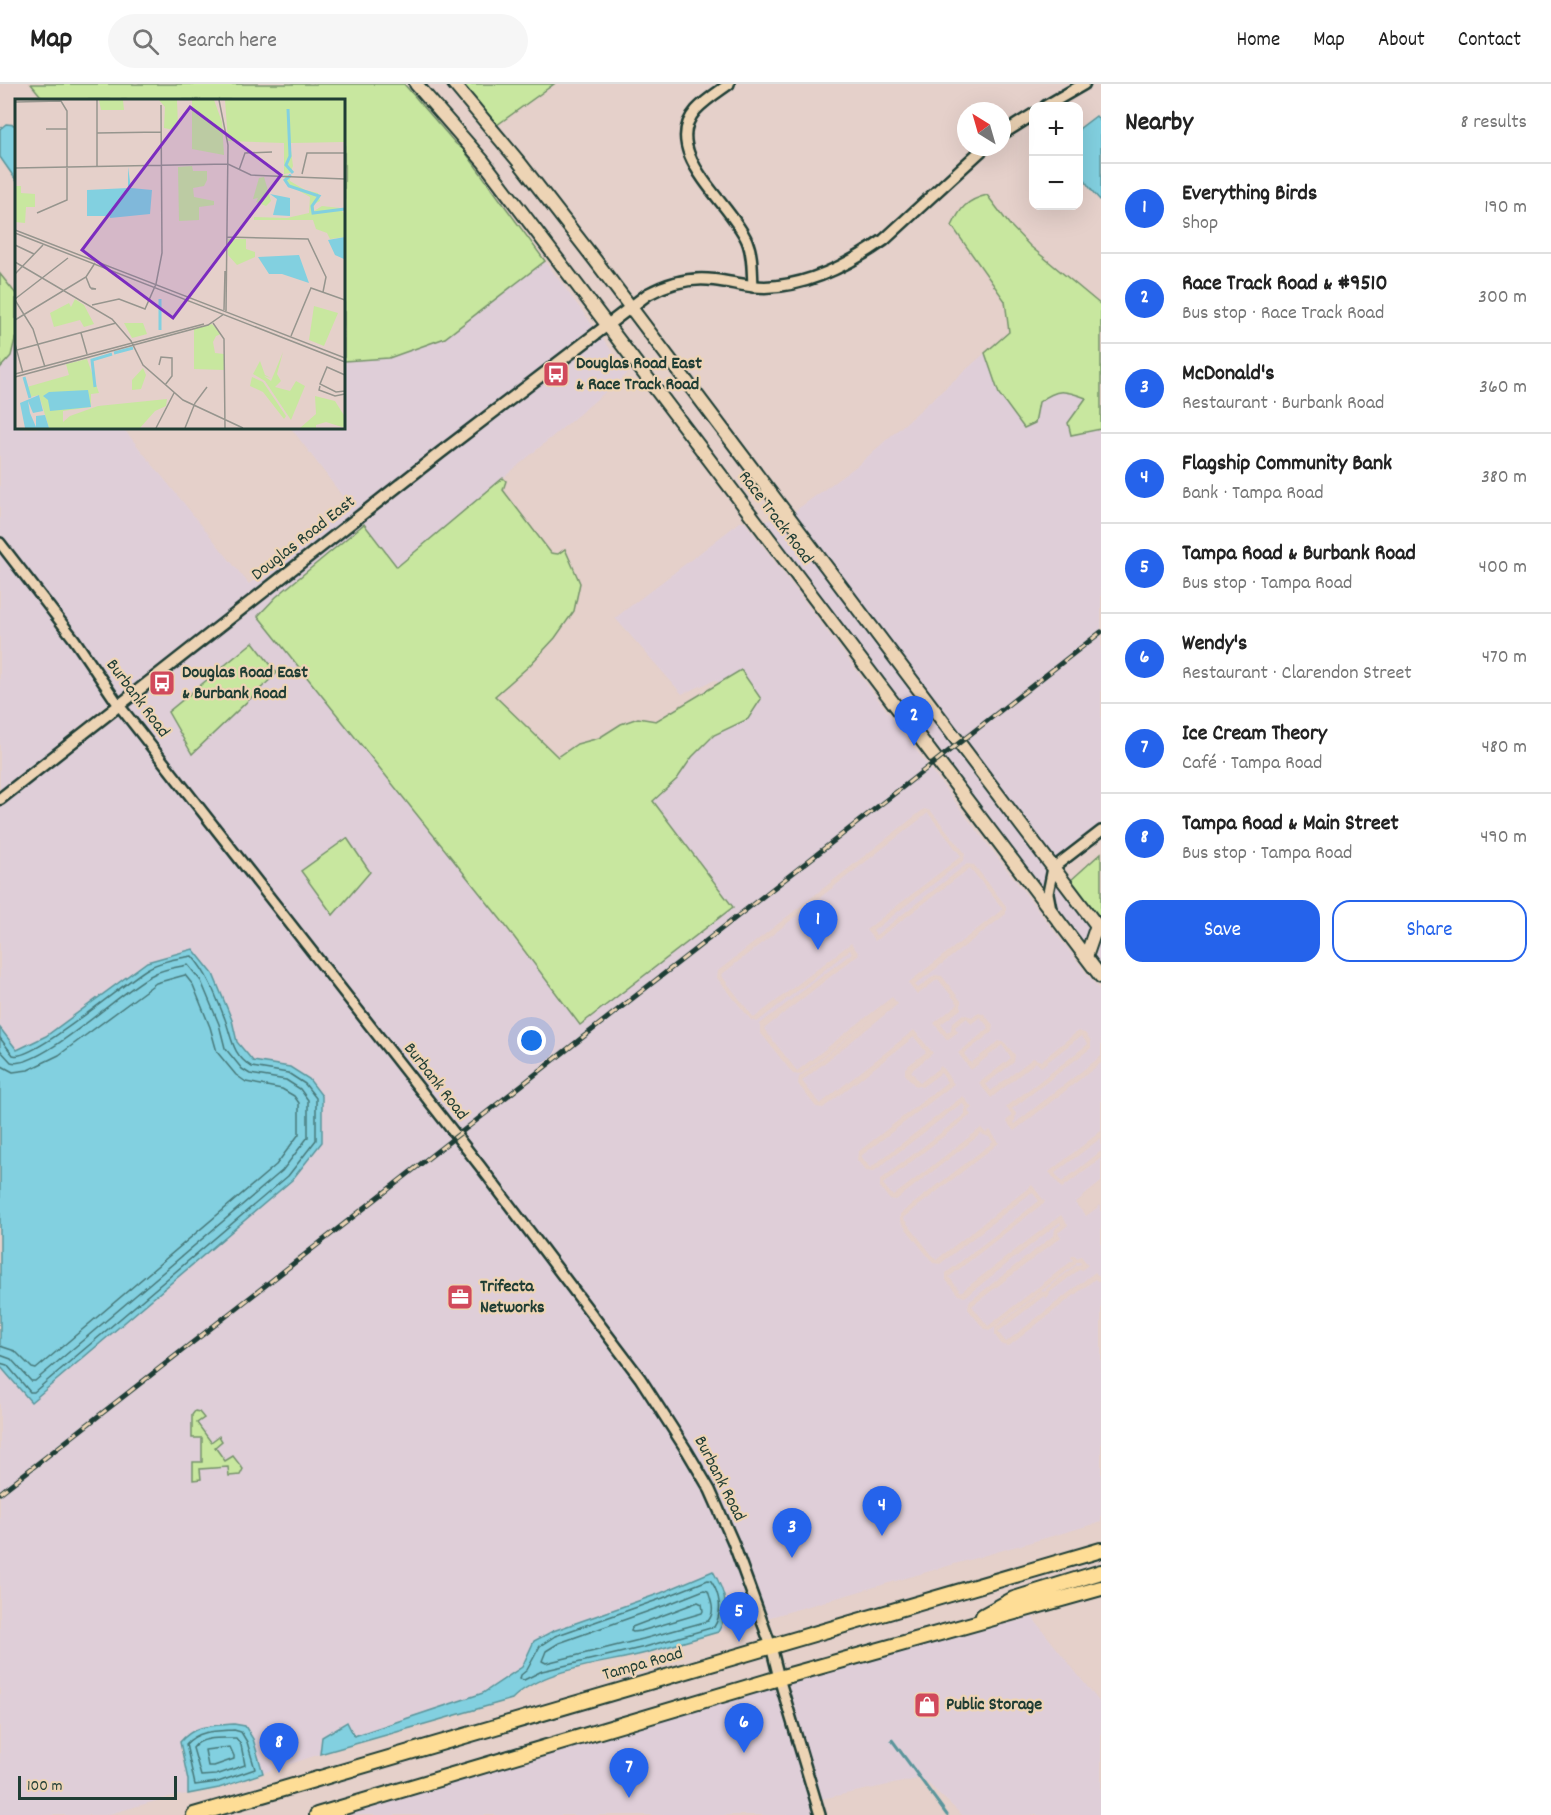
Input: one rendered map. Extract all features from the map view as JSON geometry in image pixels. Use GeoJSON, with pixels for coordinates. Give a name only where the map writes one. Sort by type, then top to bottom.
{"type":"FeatureCollection","features":[{"type":"Feature","properties":{"kind":"main road","name":"Race Track Road"},"geometry":{"type":"LineString","coordinates":[[416,84],[483,161],[1101,977]]}},
{"type":"Feature","properties":{"kind":"main road","name":"Race Track Road"},"geometry":{"type":"LineString","coordinates":[[454,84],[519,162],[630,307],[1099,928]]}},
{"type":"Feature","properties":{"kind":"main road"},"geometry":{"type":"LineString","coordinates":[[1086,957],[1099,928]]}},
{"type":"Feature","properties":{"kind":"main road","name":"Tampa Road"},"geometry":{"type":"LineString","coordinates":[[194,1815],[1101,1550]]}},
{"type":"Feature","properties":{"kind":"main road"},"geometry":{"type":"LineString","coordinates":[[966,1626],[1014,1599],[1101,1572]]}},
{"type":"Feature","properties":{"kind":"main road"},"geometry":{"type":"LineString","coordinates":[[317,1815],[778,1678],[1101,1588]]}},
{"type":"Feature","properties":{"kind":"street"},"geometry":{"type":"LineString","coordinates":[[729,84],[707,100],[690,118],[686,128],[686,147],[695,167],[747,241],[753,286]]}},
{"type":"Feature","properties":{"kind":"street"},"geometry":{"type":"LineString","coordinates":[[1053,102],[1084,84]]}},
{"type":"Feature","properties":{"kind":"street"},"geometry":{"type":"LineString","coordinates":[[1011,128],[1029,117]]}},
{"type":"Feature","properties":{"kind":"street","name":"Douglas Road East"},"geometry":{"type":"LineString","coordinates":[[0,799],[118,704],[630,307],[661,287],[688,280],[716,280],[753,286],[774,286],[797,282],[832,270],[866,253],[902,225],[975,156]]}},
{"type":"Feature","properties":{"kind":"street","name":"Burbank Road"},"geometry":{"type":"LineString","coordinates":[[0,543],[74,639],[118,704],[474,1158],[640,1378],[681,1441],[710,1490],[756,1601],[820,1815]]}},
{"type":"Feature","properties":{"kind":"street"},"geometry":{"type":"LineString","coordinates":[[1051,911],[1048,893],[1053,868],[1101,831]]}},
{"type":"Feature","properties":{"kind":"shaded area"},"geometry":{"type":"Polygon","coordinates":[[[545,261],[594,327],[119,696],[78,635],[0,534],[0,368],[11,356],[15,339],[15,429],[124,429],[249,584],[349,505],[292,429],[345,429],[345,361],[389,358],[445,338],[545,261]]]}},
{"type":"Feature","properties":{"kind":"shaded area"},"geometry":{"type":"Polygon","coordinates":[[[601,336],[628,373],[397,567],[365,524],[276,597],[502,923],[581,1025],[653,801],[677,779],[692,757],[714,735],[748,719],[741,671],[720,683],[715,680],[682,694],[615,618],[740,522],[745,522],[1101,992],[1101,1056],[1014,1124],[1016,1113],[1012,1109],[1091,1048],[1091,1041],[1085,1033],[1078,1031],[1041,1061],[1033,1058],[991,1091],[986,1084],[1014,1062],[1015,1055],[1005,1043],[999,1041],[971,1063],[964,1054],[992,1032],[993,1025],[984,1014],[977,1013],[972,1017],[963,1014],[952,1023],[951,1030],[947,1033],[941,1024],[961,1009],[961,1001],[942,976],[935,975],[918,988],[915,985],[1006,914],[1006,906],[974,865],[967,864],[876,935],[873,931],[964,860],[965,853],[931,811],[924,809],[718,971],[717,978],[751,1020],[757,1022],[850,950],[852,953],[760,1024],[760,1032],[793,1074],[800,1075],[871,1019],[799,1077],[798,1084],[816,1107],[823,1108],[914,1037],[926,1052],[905,1068],[905,1074],[914,1085],[922,1087],[941,1073],[947,1082],[858,1152],[857,1160],[866,1171],[873,1172],[962,1103],[965,1107],[965,1114],[880,1180],[880,1187],[889,1199],[896,1200],[981,1134],[989,1137],[993,1142],[900,1214],[900,1221],[933,1263],[940,1264],[1032,1192],[1039,1201],[946,1273],[946,1280],[958,1295],[965,1297],[1060,1222],[1054,1235],[969,1302],[968,1309],[984,1329],[991,1330],[1076,1262],[1080,1262],[1081,1264],[995,1328],[995,1335],[1002,1345],[1009,1346],[1095,1279],[1101,1284],[1101,1522],[767,1618],[738,1540],[715,1488],[645,1375],[485,1162],[126,706],[601,336]]]}},
{"type":"Feature","properties":{"kind":"shaded area"},"geometry":{"type":"Polygon","coordinates":[[[985,353],[999,394],[1024,427],[1035,423],[1039,402],[1049,394],[1062,390],[1086,398],[1071,434],[1101,429],[1101,823],[1054,860],[792,513],[858,465],[985,353]]]}},
{"type":"Feature","properties":{"kind":"shaded area"},"geometry":{"type":"Polygon","coordinates":[[[783,519],[1047,868],[1043,891],[762,521],[783,519]]]}},
{"type":"Feature","properties":{"kind":"shaded area"},"geometry":{"type":"Polygon","coordinates":[[[0,552],[69,642],[110,702],[0,791],[0,552]]]}},
{"type":"Feature","properties":{"kind":"shaded area"},"geometry":{"type":"Polygon","coordinates":[[[118,712],[476,1169],[635,1382],[683,1454],[705,1493],[728,1544],[757,1621],[718,1632],[725,1620],[713,1572],[661,1593],[528,1655],[522,1667],[483,1693],[353,1736],[346,1722],[322,1737],[320,1754],[263,1773],[253,1739],[209,1725],[180,1749],[188,1780],[188,1794],[106,1815],[0,1815],[0,1366],[32,1402],[290,1067],[253,1061],[237,1042],[232,1020],[147,962],[46,1036],[17,1051],[0,1028],[0,807],[118,712]]]}},
{"type":"Feature","properties":{"kind":"shaded area"},"geometry":{"type":"Polygon","coordinates":[[[928,813],[961,856],[866,930],[875,941],[970,868],[1003,909],[908,983],[917,995],[938,979],[958,1004],[934,1023],[947,1040],[958,1032],[955,1027],[967,1018],[971,1024],[980,1017],[989,1028],[958,1053],[971,1070],[1002,1045],[1011,1058],[979,1083],[991,1098],[1036,1062],[1041,1067],[1081,1036],[1088,1044],[1006,1107],[1012,1116],[1006,1121],[1014,1131],[1101,1063],[1101,1131],[1049,1172],[1062,1188],[1101,1158],[1101,1182],[1075,1203],[1086,1216],[1101,1205],[1101,1279],[1095,1272],[1006,1342],[998,1332],[1088,1265],[1081,1256],[1071,1257],[1073,1260],[988,1326],[972,1306],[1061,1237],[1058,1233],[1068,1225],[1061,1215],[961,1292],[949,1277],[1045,1202],[1032,1185],[936,1260],[903,1218],[999,1143],[990,1130],[986,1133],[981,1128],[893,1196],[883,1184],[971,1115],[968,1111],[972,1108],[963,1096],[870,1168],[861,1156],[954,1084],[941,1066],[920,1083],[911,1071],[933,1053],[914,1030],[820,1104],[802,1081],[898,1004],[892,997],[797,1071],[764,1029],[859,954],[851,943],[754,1018],[721,975],[928,813]]]}},
{"type":"Feature","properties":{"kind":"shaded area"},"geometry":{"type":"Polygon","coordinates":[[[1056,880],[1101,940],[1101,968],[1056,909],[1054,894],[1056,880]]]}},
{"type":"Feature","properties":{"kind":"shaded area"},"geometry":{"type":"Polygon","coordinates":[[[1101,1138],[1101,1151],[1062,1182],[1055,1173],[1101,1138]]]}},
{"type":"Feature","properties":{"kind":"shaded area"},"geometry":{"type":"Polygon","coordinates":[[[1032,1617],[1101,1704],[1101,1815],[962,1815],[922,1778],[821,1799],[786,1684],[1032,1617]]]}},
{"type":"Feature","properties":{"kind":"shaded area"},"geometry":{"type":"Polygon","coordinates":[[[775,1687],[815,1815],[349,1815],[775,1687]]]}},
{"type":"Feature","properties":{"kind":"green space"},"geometry":{"type":"Polygon","coordinates":[[[31,84],[404,84],[456,144],[463,149],[545,261],[445,338],[389,358],[345,361],[345,99],[43,99],[31,84]]]}},
{"type":"Feature","properties":{"kind":"green space"},"geometry":{"type":"Polygon","coordinates":[[[462,84],[554,84],[497,125],[462,84]]]}},
{"type":"Feature","properties":{"kind":"green space"},"geometry":{"type":"Polygon","coordinates":[[[987,195],[1009,224],[1030,246],[1101,305],[1101,429],[1071,435],[1068,423],[1086,398],[1078,395],[1056,392],[1046,397],[1039,402],[1035,423],[1024,428],[999,394],[985,353],[1009,332],[1005,301],[952,226],[965,206],[987,195]]]}},
{"type":"Feature","properties":{"kind":"green space"},"geometry":{"type":"Polygon","coordinates":[[[0,274],[15,293],[15,339],[11,356],[0,368],[0,274]]]}},
{"type":"Feature","properties":{"kind":"green space"},"geometry":{"type":"Polygon","coordinates":[[[503,478],[506,481],[503,490],[551,553],[558,554],[565,549],[580,583],[574,611],[555,638],[529,666],[495,696],[558,757],[577,744],[599,738],[621,724],[638,718],[656,721],[741,670],[761,699],[748,719],[714,735],[692,757],[677,779],[653,801],[733,907],[580,1025],[502,921],[258,616],[276,597],[364,524],[397,567],[503,478]]]}},
{"type":"Feature","properties":{"kind":"green space"},"geometry":{"type":"Polygon","coordinates":[[[253,642],[277,673],[192,754],[168,712],[253,642]]]}},
{"type":"Feature","properties":{"kind":"green space"},"geometry":{"type":"Polygon","coordinates":[[[347,838],[370,872],[333,915],[301,871],[347,838]]]}},
{"type":"Feature","properties":{"kind":"green space"},"geometry":{"type":"Polygon","coordinates":[[[1101,853],[1101,922],[1070,881],[1101,853]]]}},
{"type":"Feature","properties":{"kind":"green space"},"geometry":{"type":"Polygon","coordinates":[[[195,1411],[204,1418],[197,1423],[211,1442],[219,1436],[222,1441],[215,1447],[225,1461],[233,1456],[243,1469],[240,1475],[229,1476],[228,1467],[200,1469],[201,1479],[193,1480],[193,1462],[202,1462],[202,1438],[192,1438],[192,1415],[195,1411]]]}},
{"type":"Feature","properties":{"kind":"water"},"geometry":{"type":"Polygon","coordinates":[[[1096,116],[1101,122],[1101,201],[1083,176],[1083,126],[1096,116]]]}},
{"type":"Feature","properties":{"kind":"water"},"geometry":{"type":"Polygon","coordinates":[[[6,124],[15,125],[15,179],[0,157],[0,129],[6,124]]]}},
{"type":"Feature","properties":{"kind":"water"},"geometry":{"type":"Polygon","coordinates":[[[193,949],[213,974],[232,1020],[237,1042],[253,1061],[290,1067],[309,1079],[322,1096],[322,1142],[292,1180],[31,1402],[0,1366],[0,1028],[17,1050],[46,1036],[147,962],[193,949]]]}},
{"type":"Feature","properties":{"kind":"water"},"geometry":{"type":"Polygon","coordinates":[[[713,1571],[721,1586],[725,1601],[724,1616],[718,1632],[646,1653],[575,1668],[540,1680],[512,1699],[320,1754],[322,1737],[347,1722],[354,1736],[483,1693],[522,1667],[534,1641],[553,1631],[661,1593],[713,1571]]]}},
{"type":"Feature","properties":{"kind":"water"},"geometry":{"type":"Polygon","coordinates":[[[234,1724],[245,1726],[253,1739],[263,1773],[219,1788],[188,1794],[188,1780],[180,1742],[198,1729],[234,1724]]]}},
{"type":"Feature","properties":{"kind":"waterway"},"geometry":{"type":"LineString","coordinates":[[892,1740],[947,1815]]}},
{"type":"Feature","properties":{"kind":"railway"},"geometry":{"type":"LineString","coordinates":[[0,1493],[1101,632]]}},
{"type":"Feature","properties":{"kind":"place","name":"Douglas Road East & Race Track Road"},"geometry":{"type":"Point","coordinates":[556,374]}},
{"type":"Feature","properties":{"kind":"place","name":"Douglas Road East & Burbank Road"},"geometry":{"type":"Point","coordinates":[162,683]}},
{"type":"Feature","properties":{"kind":"place","name":"Race Track Road & #9510"},"geometry":{"type":"Point","coordinates":[914,746]}},
{"type":"Feature","properties":{"kind":"place","name":"Everything Birds"},"geometry":{"type":"Point","coordinates":[818,950]}},
{"type":"Feature","properties":{"kind":"place","name":"Trifecta Networks"},"geometry":{"type":"Point","coordinates":[460,1297]}},
{"type":"Feature","properties":{"kind":"place","name":"Flagship Community Bank"},"geometry":{"type":"Point","coordinates":[882,1536]}},
{"type":"Feature","properties":{"kind":"place","name":"McDonald's"},"geometry":{"type":"Point","coordinates":[792,1558]}},
{"type":"Feature","properties":{"kind":"place","name":"Tampa Road & Burbank Road"},"geometry":{"type":"Point","coordinates":[739,1642]}},
{"type":"Feature","properties":{"kind":"place","name":"Public Storage"},"geometry":{"type":"Point","coordinates":[927,1705]}},
{"type":"Feature","properties":{"kind":"place","name":"Wendy's"},"geometry":{"type":"Point","coordinates":[744,1753]}},
{"type":"Feature","properties":{"kind":"place","name":"Tampa Road & Main Street"},"geometry":{"type":"Point","coordinates":[279,1773]}},
{"type":"Feature","properties":{"kind":"place","name":"Ice Cream Theory"},"geometry":{"type":"Point","coordinates":[629,1798]}}]}
